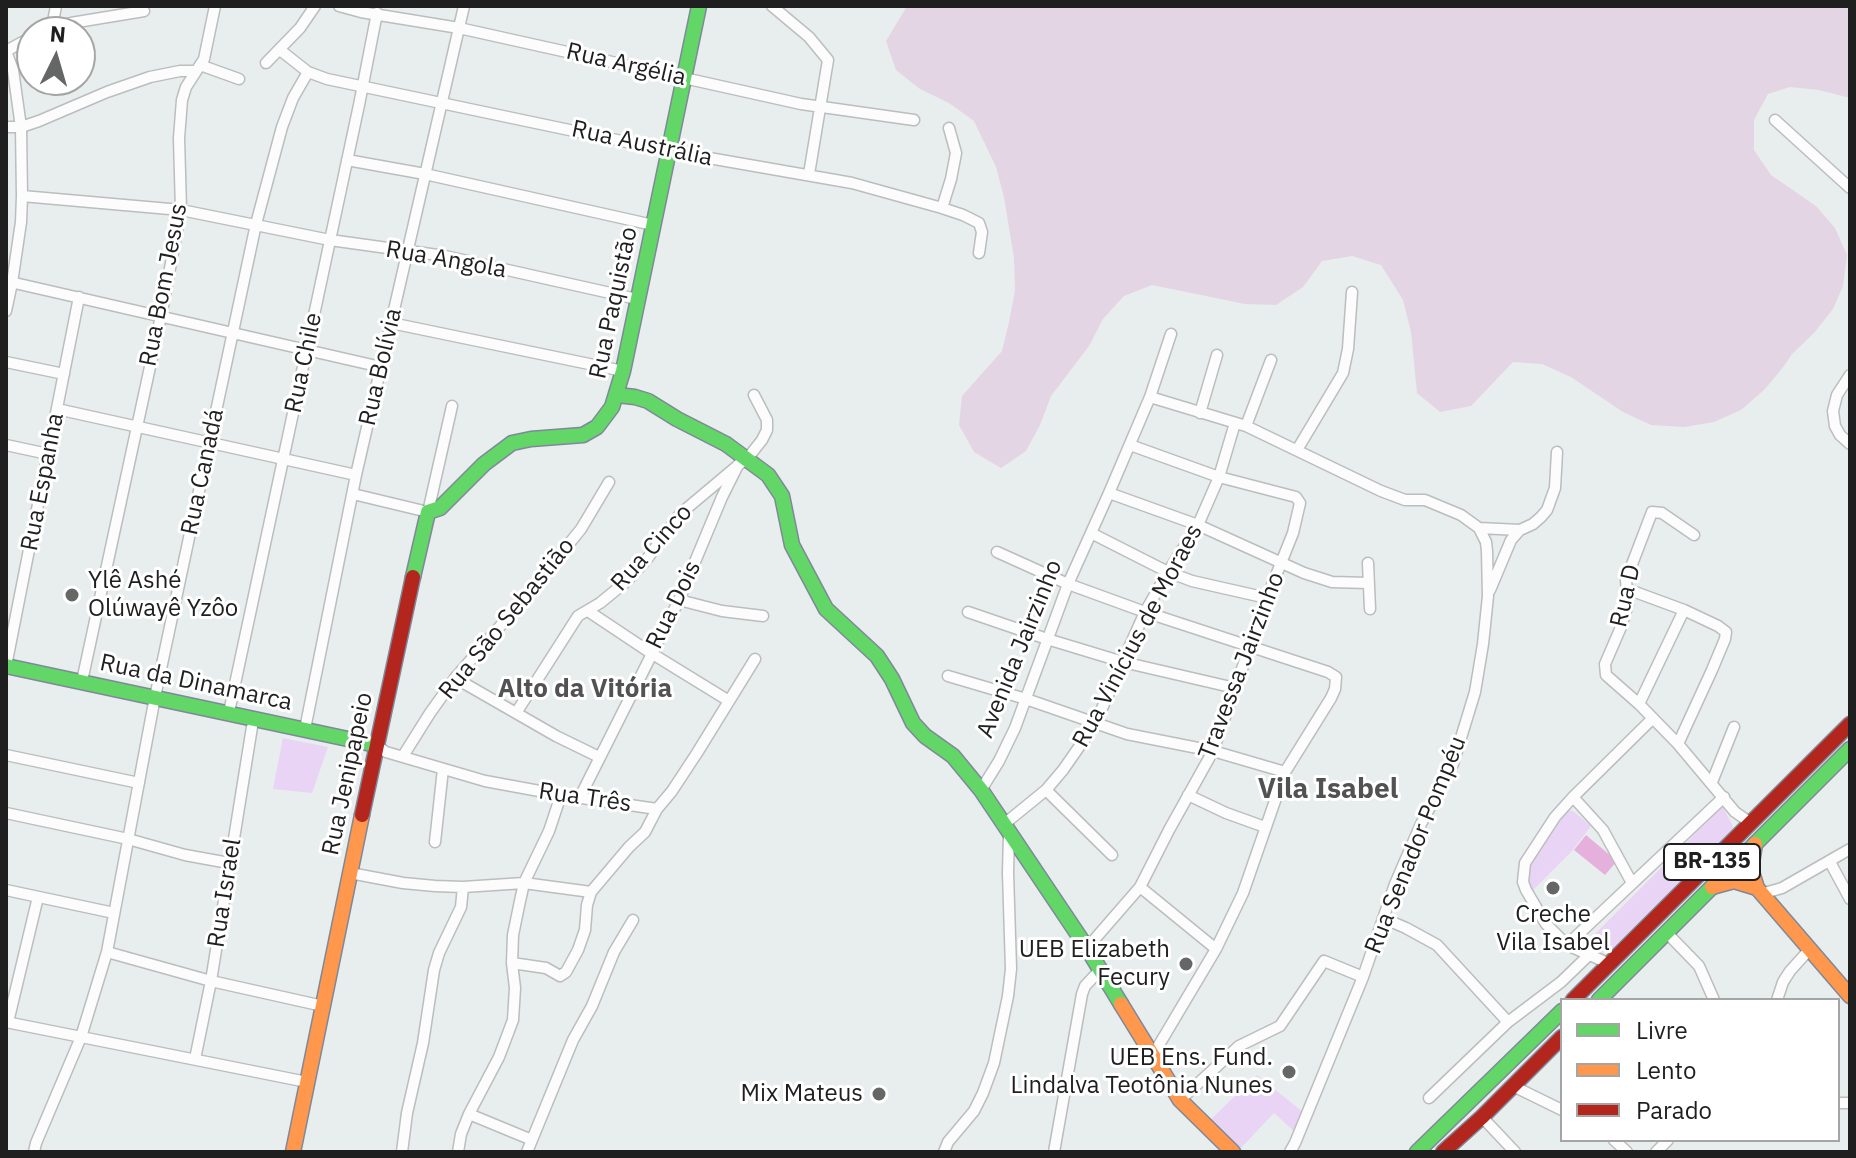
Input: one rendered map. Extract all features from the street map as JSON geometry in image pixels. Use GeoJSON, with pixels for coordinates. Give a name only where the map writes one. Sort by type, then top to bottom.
{"type":"FeatureCollection","features":[{"type":"Feature","properties":{"kind":"main road","name":"Rua Paquistão"},"geometry":{"type":"LineString","coordinates":[[428,512],[440,508],[484,464],[512,443],[574,437],[590,432],[605,419],[617,395],[623,371],[699,6]]}},
{"type":"Feature","properties":{"kind":"main road"},"geometry":{"type":"LineString","coordinates":[[617,395],[648,401],[726,444],[743,462],[768,475],[779,490],[792,545],[826,609],[877,656],[897,687],[913,723],[953,756],[981,790],[1087,948],[1180,1100],[1233,1152]]}},
{"type":"Feature","properties":{"kind":"main road","name":"Rua Jenipapeio"},"geometry":{"type":"LineString","coordinates":[[293,1152],[428,512]]}},
{"type":"Feature","properties":{"kind":"main road","name":"Rua da Dinamarca"},"geometry":{"type":"LineString","coordinates":[[6,666],[82,681],[252,727],[379,750]]}},
{"type":"Feature","properties":{"kind":"main road","name":"Rua da Dinamarca"},"geometry":{"type":"LineString","coordinates":[[6,675],[229,712],[379,750]]}},
{"type":"Feature","properties":{"kind":"main road","name":"BR-135"},"geometry":{"type":"LineString","coordinates":[[1577,997],[1850,724]]}},
{"type":"Feature","properties":{"kind":"main road","name":"BR-135"},"geometry":{"type":"LineString","coordinates":[[1601,998],[1850,749]]}},
{"type":"Feature","properties":{"kind":"main road"},"geometry":{"type":"LineString","coordinates":[[1755,844],[1751,869],[1759,891],[1850,996]]}},
{"type":"Feature","properties":{"kind":"main road"},"geometry":{"type":"LineString","coordinates":[[1711,888],[1734,881],[1759,891]]}},
{"type":"Feature","properties":{"kind":"main road"},"geometry":{"type":"LineString","coordinates":[[1417,1152],[1560,1013]]}},
{"type":"Feature","properties":{"kind":"main road"},"geometry":{"type":"LineString","coordinates":[[1538,1061],[1529,1056],[1531,1049],[1560,1021]]}},
{"type":"Feature","properties":{"kind":"main road"},"geometry":{"type":"LineString","coordinates":[[1443,1152],[1560,1039]]}},
{"type":"Feature","properties":{"kind":"street","name":"Rua Bom Jesus"},"geometry":{"type":"LineString","coordinates":[[82,681],[181,210],[179,138],[182,100],[205,53],[215,6]]}},
{"type":"Feature","properties":{"kind":"street"},"geometry":{"type":"LineString","coordinates":[[266,63],[300,28],[315,6]]}},
{"type":"Feature","properties":{"kind":"street","name":"Rua Argélia"},"geometry":{"type":"LineString","coordinates":[[339,6],[459,28],[819,107],[914,120]]}},
{"type":"Feature","properties":{"kind":"street","name":"Rua Bolívia"},"geometry":{"type":"LineString","coordinates":[[305,729],[356,475],[464,6]]}},
{"type":"Feature","properties":{"kind":"street"},"geometry":{"type":"LineString","coordinates":[[772,6],[809,37],[828,60],[809,174]]}},
{"type":"Feature","properties":{"kind":"street"},"geometry":{"type":"LineString","coordinates":[[96,16],[121,10],[144,11]]}},
{"type":"Feature","properties":{"kind":"street","name":"Rua Chile"},"geometry":{"type":"LineString","coordinates":[[229,712],[377,13]]}},
{"type":"Feature","properties":{"kind":"street","name":"Rua Austrália"},"geometry":{"type":"LineString","coordinates":[[280,50],[308,72],[327,79],[669,151],[852,183],[942,208],[979,223],[982,232],[979,253]]}},
{"type":"Feature","properties":{"kind":"street"},"geometry":{"type":"LineString","coordinates":[[6,51],[13,70],[21,127],[22,196],[21,222],[6,311]]}},
{"type":"Feature","properties":{"kind":"street"},"geometry":{"type":"LineString","coordinates":[[6,127],[21,127],[150,77],[198,68],[239,79]]}},
{"type":"Feature","properties":{"kind":"street","name":"Rua Canadá"},"geometry":{"type":"LineString","coordinates":[[34,1152],[81,1037],[107,952],[154,701],[256,224],[282,127],[293,98],[308,72]]}},
{"type":"Feature","properties":{"kind":"street"},"geometry":{"type":"LineString","coordinates":[[1775,120],[1850,188]]}},
{"type":"Feature","properties":{"kind":"street"},"geometry":{"type":"LineString","coordinates":[[942,208],[956,153],[949,128]]}},
{"type":"Feature","properties":{"kind":"street"},"geometry":{"type":"LineString","coordinates":[[347,160],[425,174],[653,225]]}},
{"type":"Feature","properties":{"kind":"street","name":"Rua Angola"},"geometry":{"type":"LineString","coordinates":[[22,196],[181,210],[330,240],[445,256],[637,299]]}},
{"type":"Feature","properties":{"kind":"street"},"geometry":{"type":"LineString","coordinates":[[9,282],[381,367]]}},
{"type":"Feature","properties":{"kind":"street"},"geometry":{"type":"LineString","coordinates":[[1297,450],[1343,373],[1352,292]]}},
{"type":"Feature","properties":{"kind":"street","name":"Rua Espanha"},"geometry":{"type":"LineString","coordinates":[[6,666],[79,297]]}},
{"type":"Feature","properties":{"kind":"street"},"geometry":{"type":"LineString","coordinates":[[391,323],[623,371]]}},
{"type":"Feature","properties":{"kind":"street","name":"Avenida Jairzinho"},"geometry":{"type":"LineString","coordinates":[[981,790],[1015,728],[1068,584],[1150,397],[1171,334]]}},
{"type":"Feature","properties":{"kind":"street"},"geometry":{"type":"LineString","coordinates":[[1200,413],[1217,355]]}},
{"type":"Feature","properties":{"kind":"street","name":"Rua Vinícius de Moraes"},"geometry":{"type":"LineString","coordinates":[[1006,830],[1063,770],[1095,724],[1145,612],[1198,525],[1271,360]]}},
{"type":"Feature","properties":{"kind":"street"},"geometry":{"type":"LineString","coordinates":[[6,362],[64,374]]}},
{"type":"Feature","properties":{"kind":"street"},"geometry":{"type":"LineString","coordinates":[[1850,375],[1837,395],[1833,411],[1835,426],[1850,444]]}},
{"type":"Feature","properties":{"kind":"street"},"geometry":{"type":"LineString","coordinates":[[743,462],[767,430],[767,420],[754,395]]}},
{"type":"Feature","properties":{"kind":"street"},"geometry":{"type":"LineString","coordinates":[[1150,397],[1241,425],[1381,491],[1405,500],[1425,500],[1461,515],[1479,528],[1520,530],[1541,517],[1551,501],[1557,474],[1557,452]]}},
{"type":"Feature","properties":{"kind":"street","name":"Rua Jenipapeio"},"geometry":{"type":"LineString","coordinates":[[428,512],[452,406]]}},
{"type":"Feature","properties":{"kind":"street"},"geometry":{"type":"LineString","coordinates":[[57,409],[356,475]]}},
{"type":"Feature","properties":{"kind":"street"},"geometry":{"type":"LineString","coordinates":[[6,445],[48,454]]}},
{"type":"Feature","properties":{"kind":"street"},"geometry":{"type":"LineString","coordinates":[[1130,445],[1219,477]]}},
{"type":"Feature","properties":{"kind":"street","name":"Rua Dois"},"geometry":{"type":"LineString","coordinates":[[580,797],[679,600],[717,508],[743,462]]}},
{"type":"Feature","properties":{"kind":"street","name":"Rua Cinco"},"geometry":{"type":"LineString","coordinates":[[516,713],[578,616],[627,581],[680,514],[743,462]]}},
{"type":"Feature","properties":{"kind":"street","name":"Travessa Jairzinho"},"geometry":{"type":"LineString","coordinates":[[1087,948],[1140,887],[1213,751],[1299,510],[1296,497],[1219,477]]}},
{"type":"Feature","properties":{"kind":"street","name":"Rua São Sebastião"},"geometry":{"type":"LineString","coordinates":[[403,756],[455,678],[581,529],[609,482]]}},
{"type":"Feature","properties":{"kind":"street"},"geometry":{"type":"LineString","coordinates":[[1109,493],[1198,525],[1304,573],[1332,582],[1368,583]]}},
{"type":"Feature","properties":{"kind":"street"},"geometry":{"type":"LineString","coordinates":[[353,494],[428,512]]}},
{"type":"Feature","properties":{"kind":"street","name":"Rua D"},"geometry":{"type":"LineString","coordinates":[[1694,535],[1662,513],[1652,512],[1628,572],[1627,607],[1605,671],[1611,681],[1639,704],[1678,744],[1712,782],[1746,828]]}},
{"type":"Feature","properties":{"kind":"street","name":"Rua Senador Pompéu"},"geometry":{"type":"LineString","coordinates":[[1290,1152],[1363,977],[1421,824],[1453,764],[1475,692],[1488,596],[1486,542],[1479,528]]}},
{"type":"Feature","properties":{"kind":"street"},"geometry":{"type":"LineString","coordinates":[[1488,596],[1506,549],[1520,530]]}},
{"type":"Feature","properties":{"kind":"street"},"geometry":{"type":"LineString","coordinates":[[1091,533],[1192,581],[1267,598]]}},
{"type":"Feature","properties":{"kind":"street"},"geometry":{"type":"LineString","coordinates":[[997,552],[1068,584],[1336,677],[1335,689],[1285,772],[1243,893],[1216,949],[1153,1055]]}},
{"type":"Feature","properties":{"kind":"street"},"geometry":{"type":"LineString","coordinates":[[1368,563],[1370,609]]}},
{"type":"Feature","properties":{"kind":"street"},"geometry":{"type":"LineString","coordinates":[[1627,589],[1684,610],[1725,631],[1725,639],[1678,744]]}},
{"type":"Feature","properties":{"kind":"street"},"geometry":{"type":"LineString","coordinates":[[679,600],[722,611],[763,616]]}},
{"type":"Feature","properties":{"kind":"street"},"geometry":{"type":"LineString","coordinates":[[1639,704],[1684,610]]}},
{"type":"Feature","properties":{"kind":"street"},"geometry":{"type":"LineString","coordinates":[[588,611],[729,701]]}},
{"type":"Feature","properties":{"kind":"street"},"geometry":{"type":"LineString","coordinates":[[968,612],[1123,662],[1235,688]]}},
{"type":"Feature","properties":{"kind":"street","name":"Rua Três"},"geometry":{"type":"LineString","coordinates":[[379,750],[485,781],[657,809],[672,791],[755,659]]}},
{"type":"Feature","properties":{"kind":"street"},"geometry":{"type":"LineString","coordinates":[[948,676],[1127,734],[1213,751],[1285,772]]}},
{"type":"Feature","properties":{"kind":"street"},"geometry":{"type":"LineString","coordinates":[[455,678],[599,757]]}},
{"type":"Feature","properties":{"kind":"street"},"geometry":{"type":"LineString","coordinates":[[1610,964],[1567,945],[1546,924],[1526,890],[1523,872],[1525,863],[1555,817],[1653,718]]}},
{"type":"Feature","properties":{"kind":"street","name":"Rua Israel"},"geometry":{"type":"LineString","coordinates":[[195,1059],[211,981],[252,727]]}},
{"type":"Feature","properties":{"kind":"street"},"geometry":{"type":"LineString","coordinates":[[1712,782],[1734,727]]}},
{"type":"Feature","properties":{"kind":"street"},"geometry":{"type":"LineString","coordinates":[[6,755],[139,783]]}},
{"type":"Feature","properties":{"kind":"street"},"geometry":{"type":"LineString","coordinates":[[435,842],[443,769]]}},
{"type":"Feature","properties":{"kind":"street"},"geometry":{"type":"LineString","coordinates":[[1046,790],[1112,855]]}},
{"type":"Feature","properties":{"kind":"street"},"geometry":{"type":"LineString","coordinates":[[458,1152],[469,1114],[499,1057],[513,1020],[513,935],[524,883],[549,831],[561,795]]}},
{"type":"Feature","properties":{"kind":"street"},"geometry":{"type":"LineString","coordinates":[[1188,795],[1265,827]]}},
{"type":"Feature","properties":{"kind":"street"},"geometry":{"type":"LineString","coordinates":[[1573,797],[1603,830],[1632,883]]}},
{"type":"Feature","properties":{"kind":"street"},"geometry":{"type":"LineString","coordinates":[[1567,945],[1724,797]]}},
{"type":"Feature","properties":{"kind":"street"},"geometry":{"type":"LineString","coordinates":[[512,963],[546,968],[563,976],[585,930],[591,892],[645,832],[657,809]]}},
{"type":"Feature","properties":{"kind":"street"},"geometry":{"type":"LineString","coordinates":[[6,813],[229,863]]}},
{"type":"Feature","properties":{"kind":"street"},"geometry":{"type":"LineString","coordinates":[[944,1152],[948,1142],[974,1111],[983,1093],[994,1063],[1008,996],[1011,969],[1006,830]]}},
{"type":"Feature","properties":{"kind":"street"},"geometry":{"type":"LineString","coordinates":[[1759,891],[1782,888],[1850,849]]}},
{"type":"Feature","properties":{"kind":"street"},"geometry":{"type":"LineString","coordinates":[[1830,862],[1850,899]]}},
{"type":"Feature","properties":{"kind":"street"},"geometry":{"type":"LineString","coordinates":[[350,873],[403,883],[463,887],[524,883],[591,892]]}},
{"type":"Feature","properties":{"kind":"street"},"geometry":{"type":"LineString","coordinates":[[402,1152],[434,970],[461,907],[463,887]]}},
{"type":"Feature","properties":{"kind":"street"},"geometry":{"type":"LineString","coordinates":[[1140,887],[1216,949]]}},
{"type":"Feature","properties":{"kind":"street"},"geometry":{"type":"LineString","coordinates":[[6,890],[114,913]]}},
{"type":"Feature","properties":{"kind":"street"},"geometry":{"type":"LineString","coordinates":[[38,897],[7,1022],[307,1082]]}},
{"type":"Feature","properties":{"kind":"street"},"geometry":{"type":"LineString","coordinates":[[1383,918],[1437,945],[1508,1022]]}},
{"type":"Feature","properties":{"kind":"street"},"geometry":{"type":"LineString","coordinates":[[527,1152],[573,1040],[592,1006],[614,952],[633,920]]}},
{"type":"Feature","properties":{"kind":"street"},"geometry":{"type":"LineString","coordinates":[[1666,932],[1699,966],[1713,998]]}},
{"type":"Feature","properties":{"kind":"street"},"geometry":{"type":"LineString","coordinates":[[1778,998],[1790,971],[1809,950]]}},
{"type":"Feature","properties":{"kind":"street"},"geometry":{"type":"LineString","coordinates":[[107,952],[211,981],[323,1006]]}},
{"type":"Feature","properties":{"kind":"street"},"geometry":{"type":"LineString","coordinates":[[1429,1098],[1508,1022],[1561,982],[1589,955]]}},
{"type":"Feature","properties":{"kind":"street"},"geometry":{"type":"LineString","coordinates":[[1180,1100],[1239,1046],[1280,1026],[1324,961],[1363,977]]}},
{"type":"Feature","properties":{"kind":"street"},"geometry":{"type":"LineString","coordinates":[[1054,1152],[1082,994],[1099,971]]}},
{"type":"Feature","properties":{"kind":"street"},"geometry":{"type":"LineString","coordinates":[[1513,1086],[1560,1109]]}},
{"type":"Feature","properties":{"kind":"street"},"geometry":{"type":"LineString","coordinates":[[469,1114],[532,1140]]}},
{"type":"Feature","properties":{"kind":"street"},"geometry":{"type":"LineString","coordinates":[[1482,1117],[1515,1152]]}},
{"type":"Feature","properties":{"kind":"shaded area"},"geometry":{"type":"Polygon","coordinates":[[[907,6],[1850,6],[1850,98],[1790,87],[1768,94],[1754,120],[1754,150],[1771,175],[1816,206],[1835,228],[1847,255],[1843,286],[1833,309],[1765,389],[1741,410],[1714,422],[1684,427],[1651,425],[1623,412],[1571,377],[1542,364],[1513,362],[1471,406],[1440,412],[1417,393],[1411,332],[1403,300],[1381,265],[1352,256],[1322,261],[1303,287],[1276,305],[1245,304],[1152,285],[1124,296],[1103,319],[1089,346],[1051,396],[1026,451],[1001,468],[974,452],[959,425],[962,396],[1002,351],[1009,322],[1015,291],[1014,258],[1004,197],[996,167],[974,121],[949,103],[920,89],[896,70],[886,41],[907,6]]]}},
{"type":"Feature","properties":{"kind":"shaded area"},"geometry":{"type":"Polygon","coordinates":[[[283,738],[328,747],[312,793],[273,789],[283,738]]]}},
{"type":"Feature","properties":{"kind":"shaded area"},"geometry":{"type":"Polygon","coordinates":[[[1721,808],[1733,829],[1609,951],[1598,953],[1584,949],[1584,945],[1721,808]]]}},
{"type":"Feature","properties":{"kind":"shaded area"},"geometry":{"type":"Polygon","coordinates":[[[1567,811],[1573,811],[1591,826],[1572,851],[1530,893],[1526,880],[1527,868],[1567,811]]]}},
{"type":"Feature","properties":{"kind":"shaded area"},"geometry":{"type":"Polygon","coordinates":[[[1586,835],[1617,861],[1605,875],[1574,850],[1586,835]]]}},
{"type":"Feature","properties":{"kind":"shaded area"},"geometry":{"type":"Polygon","coordinates":[[[1257,1075],[1304,1113],[1296,1133],[1274,1113],[1238,1151],[1208,1122],[1257,1075]]]}},
{"type":"Feature","properties":{"kind":"traffic: fast"},"geometry":{"type":"LineString","coordinates":[[413,577],[428,512],[440,508],[484,464],[512,443],[583,435],[597,427],[612,407],[623,371],[699,6]]}},
{"type":"Feature","properties":{"kind":"traffic: fast"},"geometry":{"type":"LineString","coordinates":[[617,395],[648,401],[726,444],[768,475],[782,496],[792,545],[826,609],[877,656],[913,723],[953,756],[981,790],[1121,1004]]}},
{"type":"Feature","properties":{"kind":"traffic: fast"},"geometry":{"type":"LineString","coordinates":[[6,666],[376,745]]}},
{"type":"Feature","properties":{"kind":"traffic: fast"},"geometry":{"type":"LineString","coordinates":[[1601,998],[1850,749]]}},
{"type":"Feature","properties":{"kind":"traffic: fast"},"geometry":{"type":"LineString","coordinates":[[1417,1152],[1560,1013]]}},
{"type":"Feature","properties":{"kind":"traffic: slow"},"geometry":{"type":"LineString","coordinates":[[293,1152],[362,815]]}},
{"type":"Feature","properties":{"kind":"traffic: slow"},"geometry":{"type":"LineString","coordinates":[[1755,844],[1751,869],[1757,888],[1850,996]]}},
{"type":"Feature","properties":{"kind":"traffic: slow"},"geometry":{"type":"LineString","coordinates":[[1712,887],[1734,881],[1757,888]]}},
{"type":"Feature","properties":{"kind":"traffic: slow"},"geometry":{"type":"LineString","coordinates":[[1121,1004],[1180,1100],[1233,1152]]}},
{"type":"Feature","properties":{"kind":"traffic: jam"},"geometry":{"type":"LineString","coordinates":[[362,815],[413,577]]}},
{"type":"Feature","properties":{"kind":"traffic: jam"},"geometry":{"type":"LineString","coordinates":[[1575,998],[1850,724]]}},
{"type":"Feature","properties":{"kind":"traffic: jam"},"geometry":{"type":"LineString","coordinates":[[1443,1152],[1560,1039]]}},
{"type":"Feature","properties":{"kind":"place","name":"Ylê Ashé Olúwayê Yzôo"},"geometry":{"type":"Point","coordinates":[72,595]}},
{"type":"Feature","properties":{"kind":"place","name":"Creche Vila Isabel"},"geometry":{"type":"Point","coordinates":[1553,888]}},
{"type":"Feature","properties":{"kind":"place","name":"UEB Elizabeth Fecury"},"geometry":{"type":"Point","coordinates":[1186,964]}},
{"type":"Feature","properties":{"kind":"place","name":"UEB Ens. Fund. Lindalva Teotônia Nunes"},"geometry":{"type":"Point","coordinates":[1289,1072]}},
{"type":"Feature","properties":{"kind":"place","name":"Mix Mateus"},"geometry":{"type":"Point","coordinates":[879,1094]}},
{"type":"Feature","properties":{"kind":"district","name":"Alto da Vitória"},"geometry":{"type":"Point","coordinates":[585,689]}},
{"type":"Feature","properties":{"kind":"district","name":"Vila Isabel"},"geometry":{"type":"Point","coordinates":[1328,790]}}]}
